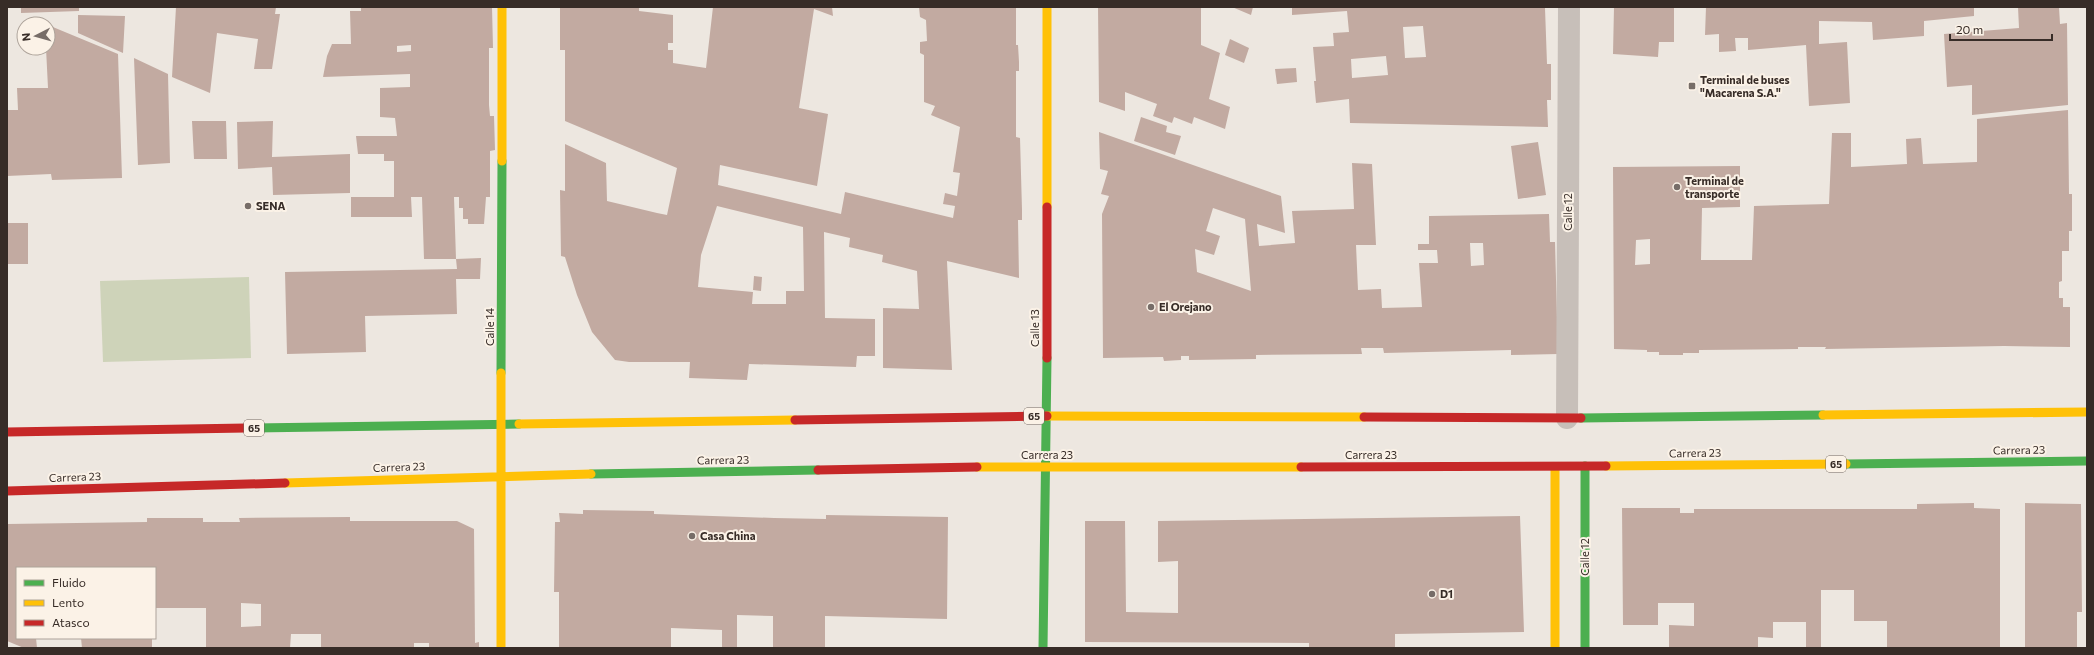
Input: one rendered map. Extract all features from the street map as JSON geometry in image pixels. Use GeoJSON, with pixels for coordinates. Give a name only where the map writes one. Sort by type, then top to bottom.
{"type":"FeatureCollection","features":[{"type":"Feature","properties":{"kind":"main road","name":"Calle 14"},"geometry":{"type":"LineString","coordinates":[[501,648],[502,7]]}},
{"type":"Feature","properties":{"kind":"main road","name":"Calle 13"},"geometry":{"type":"LineString","coordinates":[[1044,648],[1045,466],[1047,416],[1047,7]]}},
{"type":"Feature","properties":{"kind":"main road","name":"65"},"geometry":{"type":"LineString","coordinates":[[7,432],[1047,416],[1567,418],[2087,412]]}},
{"type":"Feature","properties":{"kind":"main road","name":"Carrera 23"},"geometry":{"type":"LineString","coordinates":[[7,491],[502,476],[1045,466],[1555,467],[2087,461]]}},
{"type":"Feature","properties":{"kind":"main road","name":"Calle 12"},"geometry":{"type":"LineString","coordinates":[[1585,466],[1585,648]]}},
{"type":"Feature","properties":{"kind":"main road"},"geometry":{"type":"LineString","coordinates":[[1555,467],[1555,648]]}},
{"type":"Feature","properties":{"kind":"street","name":"Calle 12"},"geometry":{"type":"LineString","coordinates":[[1567,418],[1569,7]]}},
{"type":"Feature","properties":{"kind":"green space"},"geometry":{"type":"Polygon","coordinates":[[[249,277],[251,358],[103,362],[100,281],[249,277]]]}},
{"type":"Feature","properties":{"kind":"building"},"geometry":{"type":"Polygon","coordinates":[[[21,7],[79,7],[79,11],[21,13],[21,7]]]}},
{"type":"Feature","properties":{"kind":"building"},"geometry":{"type":"Polygon","coordinates":[[[176,7],[276,7],[275,14],[280,14],[272,69],[254,69],[258,39],[217,33],[210,93],[172,77],[176,7]]]}},
{"type":"Feature","properties":{"kind":"building"},"geometry":{"type":"Polygon","coordinates":[[[361,7],[492,7],[493,48],[489,48],[489,105],[490,116],[494,116],[495,150],[490,151],[490,197],[486,197],[484,224],[468,224],[468,219],[463,219],[463,208],[459,208],[459,197],[454,197],[456,259],[424,259],[422,197],[411,197],[412,217],[351,217],[351,197],[394,197],[394,161],[384,161],[384,154],[358,154],[356,136],[397,136],[395,118],[380,117],[380,88],[410,87],[410,74],[323,77],[327,56],[332,44],[351,44],[350,11],[361,11],[361,7]],[[411,45],[397,46],[397,52],[411,51],[411,45]]]}},
{"type":"Feature","properties":{"kind":"building"},"geometry":{"type":"Polygon","coordinates":[[[560,7],[639,7],[639,11],[673,15],[673,43],[668,43],[668,50],[673,50],[673,63],[706,68],[713,7],[832,7],[833,16],[814,9],[799,108],[828,114],[817,186],[720,165],[718,185],[841,214],[845,192],[953,218],[955,206],[943,204],[945,193],[957,196],[960,173],[953,172],[960,127],[931,115],[935,106],[924,102],[924,55],[920,53],[920,42],[927,41],[926,20],[920,17],[919,7],[1016,7],[1016,45],[1018,45],[1019,71],[1016,71],[1016,137],[1020,138],[1022,210],[1022,220],[1018,220],[1019,278],[947,261],[952,370],[883,368],[883,308],[919,309],[917,271],[882,262],[883,255],[849,247],[850,238],[824,232],[825,318],[875,319],[875,356],[857,356],[856,367],[749,364],[747,380],[689,378],[690,362],[629,362],[615,360],[592,332],[577,295],[565,257],[561,256],[560,190],[565,191],[565,144],[606,163],[607,201],[657,213],[667,215],[677,168],[565,121],[565,50],[560,50],[560,7]],[[717,206],[701,255],[698,287],[753,292],[752,304],[786,304],[786,291],[804,291],[803,227],[717,206]]]}},
{"type":"Feature","properties":{"kind":"building"},"geometry":{"type":"Polygon","coordinates":[[[1098,7],[1201,7],[1201,45],[1220,53],[1209,99],[1230,107],[1225,129],[1194,117],[1192,124],[1174,117],[1172,123],[1153,116],[1157,104],[1125,92],[1125,111],[1099,102],[1098,7]]]}},
{"type":"Feature","properties":{"kind":"building"},"geometry":{"type":"Polygon","coordinates":[[[1232,7],[1253,7],[1251,15],[1232,7]]]}},
{"type":"Feature","properties":{"kind":"building"},"geometry":{"type":"Polygon","coordinates":[[[1292,7],[1545,8],[1547,64],[1551,64],[1551,100],[1547,100],[1548,127],[1350,123],[1349,99],[1316,103],[1313,47],[1334,46],[1333,33],[1349,32],[1347,11],[1292,15],[1292,7]],[[1423,26],[1403,27],[1405,58],[1426,57],[1423,26]],[[1386,56],[1351,59],[1352,78],[1388,75],[1386,56]]]}},
{"type":"Feature","properties":{"kind":"building"},"geometry":{"type":"Polygon","coordinates":[[[1614,7],[1674,7],[1674,42],[1659,42],[1658,57],[1613,54],[1614,7]]]}},
{"type":"Feature","properties":{"kind":"building"},"geometry":{"type":"Polygon","coordinates":[[[1706,7],[1974,7],[1974,16],[1924,21],[1924,36],[1873,40],[1872,22],[1819,21],[1819,44],[1847,42],[1850,103],[1809,106],[1806,45],[1748,50],[1748,38],[1735,38],[1736,51],[1719,52],[1719,34],[1705,35],[1706,7]]]}},
{"type":"Feature","properties":{"kind":"building"},"geometry":{"type":"Polygon","coordinates":[[[2018,7],[2059,7],[2060,24],[2067,23],[2068,105],[1972,115],[1972,85],[1947,87],[1944,34],[2019,28],[2018,7]]]}},
{"type":"Feature","properties":{"kind":"building"},"geometry":{"type":"Polygon","coordinates":[[[78,15],[125,16],[123,53],[78,33],[78,15]]]}},
{"type":"Feature","properties":{"kind":"building"},"geometry":{"type":"Polygon","coordinates":[[[56,28],[118,54],[122,178],[52,180],[51,174],[7,176],[7,110],[18,110],[17,88],[48,88],[46,56],[56,56],[56,28]]]}},
{"type":"Feature","properties":{"kind":"building"},"geometry":{"type":"Polygon","coordinates":[[[1230,39],[1249,48],[1244,63],[1225,55],[1230,39]]]}},
{"type":"Feature","properties":{"kind":"building"},"geometry":{"type":"Polygon","coordinates":[[[134,58],[168,74],[170,163],[138,165],[134,58]]]}},
{"type":"Feature","properties":{"kind":"building"},"geometry":{"type":"Polygon","coordinates":[[[1296,68],[1297,82],[1277,84],[1275,69],[1296,68]]]}},
{"type":"Feature","properties":{"kind":"building"},"geometry":{"type":"Polygon","coordinates":[[[2068,110],[2069,194],[2072,194],[2072,231],[2069,231],[2069,251],[2062,251],[2062,281],[2059,282],[2059,298],[2063,298],[2063,307],[2070,307],[2070,347],[2004,346],[1825,349],[1826,347],[1798,347],[1798,349],[1699,350],[1699,353],[1683,353],[1683,355],[1659,355],[1659,352],[1647,352],[1647,350],[1614,349],[1613,167],[1740,166],[1740,207],[1702,208],[1701,260],[1752,260],[1754,206],[1829,204],[1832,133],[1851,133],[1851,167],[1907,164],[1906,139],[1921,138],[1923,164],[1977,162],[1977,119],[2068,110]],[[1650,239],[1636,240],[1635,265],[1650,264],[1650,239]]]}},
{"type":"Feature","properties":{"kind":"building"},"geometry":{"type":"Polygon","coordinates":[[[1141,117],[1167,126],[1166,132],[1181,136],[1175,155],[1134,141],[1141,117]]]}},
{"type":"Feature","properties":{"kind":"building"},"geometry":{"type":"Polygon","coordinates":[[[192,121],[226,121],[227,159],[194,159],[192,121]]]}},
{"type":"Feature","properties":{"kind":"building"},"geometry":{"type":"Polygon","coordinates":[[[273,121],[272,157],[350,154],[350,193],[273,195],[272,167],[238,169],[237,122],[273,121]]]}},
{"type":"Feature","properties":{"kind":"building"},"geometry":{"type":"Polygon","coordinates":[[[1099,132],[1281,196],[1285,233],[1257,224],[1259,246],[1295,243],[1292,211],[1354,209],[1352,163],[1372,164],[1376,245],[1356,245],[1358,290],[1381,289],[1382,308],[1422,307],[1419,263],[1438,263],[1437,250],[1418,250],[1418,244],[1429,244],[1429,216],[1549,214],[1550,242],[1555,242],[1558,354],[1511,355],[1511,350],[1384,353],[1383,348],[1361,348],[1362,354],[1256,355],[1256,359],[1189,360],[1189,356],[1181,356],[1181,360],[1164,361],[1163,357],[1103,358],[1102,214],[1109,196],[1101,194],[1108,171],[1100,169],[1099,132]],[[1213,208],[1206,231],[1220,236],[1214,255],[1195,249],[1197,272],[1251,291],[1245,219],[1213,208]],[[1470,243],[1471,266],[1484,265],[1483,243],[1470,243]]]}},
{"type":"Feature","properties":{"kind":"building"},"geometry":{"type":"Polygon","coordinates":[[[1538,142],[1546,195],[1518,199],[1511,146],[1538,142]]]}},
{"type":"Feature","properties":{"kind":"building"},"geometry":{"type":"Polygon","coordinates":[[[7,223],[28,223],[28,264],[7,264],[7,223]]]}},
{"type":"Feature","properties":{"kind":"building"},"geometry":{"type":"Polygon","coordinates":[[[481,258],[480,279],[456,279],[457,314],[365,316],[366,352],[287,354],[285,272],[457,269],[456,259],[481,258]]]}},
{"type":"Feature","properties":{"kind":"building"},"geometry":{"type":"Polygon","coordinates":[[[754,276],[762,277],[761,291],[753,290],[754,276]]]}},
{"type":"Feature","properties":{"kind":"building"},"geometry":{"type":"Polygon","coordinates":[[[1974,503],[1974,508],[2000,509],[2000,648],[1887,648],[1887,621],[1854,621],[1854,590],[1821,590],[1821,648],[1806,648],[1806,622],[1773,622],[1773,638],[1758,637],[1758,648],[1669,648],[1669,625],[1694,626],[1694,603],[1658,603],[1658,625],[1623,625],[1622,508],[1680,508],[1680,513],[1694,513],[1694,509],[1917,509],[1917,504],[1974,503]]]}},
{"type":"Feature","properties":{"kind":"building"},"geometry":{"type":"Polygon","coordinates":[[[2025,503],[2081,504],[2082,612],[2077,612],[2077,648],[2025,648],[2025,503]]]}},
{"type":"Feature","properties":{"kind":"building"},"geometry":{"type":"Polygon","coordinates":[[[583,510],[654,511],[654,514],[826,519],[826,515],[948,517],[947,619],[825,616],[825,648],[773,648],[773,616],[737,615],[737,648],[722,648],[722,630],[671,628],[671,648],[559,648],[559,592],[554,592],[555,522],[560,522],[559,513],[583,514],[583,510]]]}},
{"type":"Feature","properties":{"kind":"building"},"geometry":{"type":"Polygon","coordinates":[[[1520,516],[1524,632],[1395,634],[1395,648],[1309,648],[1309,643],[1085,642],[1085,521],[1125,521],[1126,612],[1178,613],[1178,561],[1158,562],[1158,521],[1520,516]]]}},
{"type":"Feature","properties":{"kind":"building"},"geometry":{"type":"Polygon","coordinates":[[[350,517],[350,521],[457,521],[474,529],[475,643],[479,642],[479,648],[429,648],[429,643],[414,643],[414,648],[321,648],[321,634],[291,634],[290,648],[206,648],[206,608],[156,608],[156,567],[16,567],[16,639],[36,639],[37,648],[24,648],[7,641],[7,524],[147,522],[147,518],[203,518],[203,522],[240,522],[239,518],[350,517]],[[241,603],[241,627],[261,626],[261,604],[241,603]]]}},
{"type":"Feature","properties":{"kind":"building"},"geometry":{"type":"Polygon","coordinates":[[[81,639],[152,639],[152,648],[82,648],[81,639]]]}},
{"type":"Feature","properties":{"kind":"traffic: fast"},"geometry":{"type":"LineString","coordinates":[[501,373],[502,161]]}},
{"type":"Feature","properties":{"kind":"traffic: fast"},"geometry":{"type":"LineString","coordinates":[[1043,648],[1047,358]]}},
{"type":"Feature","properties":{"kind":"traffic: fast"},"geometry":{"type":"LineString","coordinates":[[1581,418],[1823,415]]}},
{"type":"Feature","properties":{"kind":"traffic: fast"},"geometry":{"type":"LineString","coordinates":[[246,428],[519,424]]}},
{"type":"Feature","properties":{"kind":"traffic: fast"},"geometry":{"type":"LineString","coordinates":[[1846,464],[2087,461]]}},
{"type":"Feature","properties":{"kind":"traffic: fast"},"geometry":{"type":"LineString","coordinates":[[1585,466],[1585,648]]}},
{"type":"Feature","properties":{"kind":"traffic: fast"},"geometry":{"type":"LineString","coordinates":[[591,474],[818,470]]}},
{"type":"Feature","properties":{"kind":"traffic: slow"},"geometry":{"type":"LineString","coordinates":[[502,7],[502,161]]}},
{"type":"Feature","properties":{"kind":"traffic: slow"},"geometry":{"type":"LineString","coordinates":[[1047,7],[1047,207]]}},
{"type":"Feature","properties":{"kind":"traffic: slow"},"geometry":{"type":"LineString","coordinates":[[501,373],[501,648]]}},
{"type":"Feature","properties":{"kind":"traffic: slow"},"geometry":{"type":"LineString","coordinates":[[1823,415],[2087,412]]}},
{"type":"Feature","properties":{"kind":"traffic: slow"},"geometry":{"type":"LineString","coordinates":[[1047,416],[1364,417]]}},
{"type":"Feature","properties":{"kind":"traffic: slow"},"geometry":{"type":"LineString","coordinates":[[519,424],[795,420]]}},
{"type":"Feature","properties":{"kind":"traffic: slow"},"geometry":{"type":"LineString","coordinates":[[1606,466],[1846,464]]}},
{"type":"Feature","properties":{"kind":"traffic: slow"},"geometry":{"type":"LineString","coordinates":[[977,467],[1301,467]]}},
{"type":"Feature","properties":{"kind":"traffic: slow"},"geometry":{"type":"LineString","coordinates":[[1555,467],[1555,648]]}},
{"type":"Feature","properties":{"kind":"traffic: slow"},"geometry":{"type":"LineString","coordinates":[[285,483],[591,474]]}},
{"type":"Feature","properties":{"kind":"traffic: jam"},"geometry":{"type":"LineString","coordinates":[[1047,207],[1047,358]]}},
{"type":"Feature","properties":{"kind":"traffic: jam"},"geometry":{"type":"LineString","coordinates":[[795,420],[1047,416]]}},
{"type":"Feature","properties":{"kind":"traffic: jam"},"geometry":{"type":"LineString","coordinates":[[1364,417],[1581,418]]}},
{"type":"Feature","properties":{"kind":"traffic: jam"},"geometry":{"type":"LineString","coordinates":[[7,432],[246,428]]}},
{"type":"Feature","properties":{"kind":"traffic: jam"},"geometry":{"type":"LineString","coordinates":[[1301,467],[1606,466]]}},
{"type":"Feature","properties":{"kind":"traffic: jam"},"geometry":{"type":"LineString","coordinates":[[818,470],[977,467]]}},
{"type":"Feature","properties":{"kind":"traffic: jam"},"geometry":{"type":"LineString","coordinates":[[7,491],[285,483]]}},
{"type":"Feature","properties":{"kind":"place","name":"Terminal de buses \"Macarena S.A.\""},"geometry":{"type":"Point","coordinates":[1692,86]}},
{"type":"Feature","properties":{"kind":"place","name":"Terminal de transporte"},"geometry":{"type":"Point","coordinates":[1677,187]}},
{"type":"Feature","properties":{"kind":"place","name":"SENA"},"geometry":{"type":"Point","coordinates":[248,206]}},
{"type":"Feature","properties":{"kind":"place","name":"El Orejano"},"geometry":{"type":"Point","coordinates":[1151,307]}},
{"type":"Feature","properties":{"kind":"place","name":"Casa China"},"geometry":{"type":"Point","coordinates":[692,536]}},
{"type":"Feature","properties":{"kind":"place","name":"D1"},"geometry":{"type":"Point","coordinates":[1432,594]}}]}
